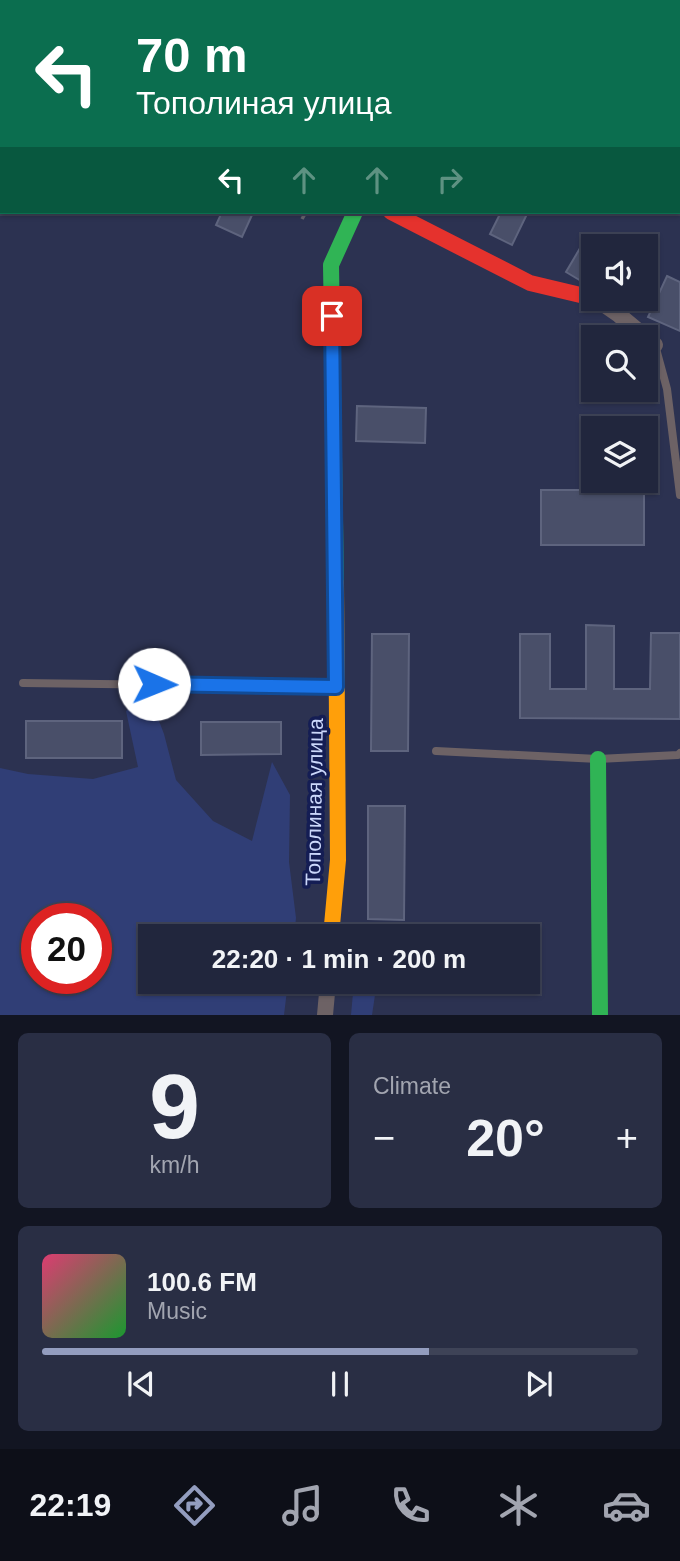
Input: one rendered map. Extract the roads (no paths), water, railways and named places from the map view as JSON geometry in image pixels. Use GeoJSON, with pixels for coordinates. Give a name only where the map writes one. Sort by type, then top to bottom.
{"type":"FeatureCollection","features":[{"type":"Feature","properties":{"kind":"street","name":"Тополиная улица"},"geometry":{"type":"LineString","coordinates":[[332,924],[338,860],[331,265],[354,214]]}},
{"type":"Feature","properties":{"kind":"street"},"geometry":{"type":"LineString","coordinates":[[395,214],[530,283],[581,295]]}},
{"type":"Feature","properties":{"kind":"street"},"geometry":{"type":"LineString","coordinates":[[613,311],[631,325]]}},
{"type":"Feature","properties":{"kind":"street"},"geometry":{"type":"LineString","coordinates":[[597,759],[600,1015]]}},
{"type":"Feature","properties":{"kind":"street"},"geometry":{"type":"LineString","coordinates":[[325,1015],[327,994]]}},
{"type":"Feature","properties":{"kind":"lane"},"geometry":{"type":"LineString","coordinates":[[658,356],[667,389],[680,495]]}},
{"type":"Feature","properties":{"kind":"lane"},"geometry":{"type":"LineString","coordinates":[[23,682],[336,687]]}},
{"type":"Feature","properties":{"kind":"lane"},"geometry":{"type":"LineString","coordinates":[[436,751],[597,759],[680,753]]}}]}
